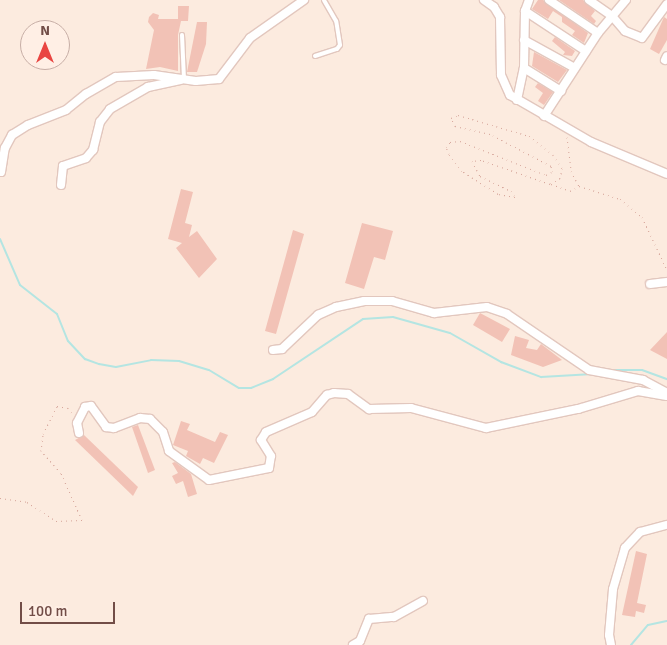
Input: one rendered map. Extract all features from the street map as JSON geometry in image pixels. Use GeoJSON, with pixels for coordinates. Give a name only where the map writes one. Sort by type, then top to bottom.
{"type":"FeatureCollection","features":[{"type":"Feature","properties":{"kind":"street"},"geometry":{"type":"LineString","coordinates":[[1,172],[5,148],[12,135],[28,125],[66,110],[86,94],[116,77],[148,75],[184,79],[219,79],[250,38],[304,0]]}},
{"type":"Feature","properties":{"kind":"street"},"geometry":{"type":"LineString","coordinates":[[484,0],[494,7],[500,17],[501,75],[503,86],[517,100],[566,129],[667,174]]}},
{"type":"Feature","properties":{"kind":"street"},"geometry":{"type":"LineString","coordinates":[[517,100],[524,68],[525,11],[530,0]]}},
{"type":"Feature","properties":{"kind":"street"},"geometry":{"type":"LineString","coordinates":[[549,0],[598,33]]}},
{"type":"Feature","properties":{"kind":"street"},"geometry":{"type":"LineString","coordinates":[[589,0],[612,16],[625,30],[642,38],[667,4]]}},
{"type":"Feature","properties":{"kind":"street"},"geometry":{"type":"LineString","coordinates":[[544,116],[598,33],[626,0]]}},
{"type":"Feature","properties":{"kind":"street"},"geometry":{"type":"LineString","coordinates":[[525,11],[586,51]]}},
{"type":"Feature","properties":{"kind":"street"},"geometry":{"type":"LineString","coordinates":[[524,40],[575,68]]}},
{"type":"Feature","properties":{"kind":"street"},"geometry":{"type":"LineString","coordinates":[[524,68],[560,91]]}},
{"type":"Feature","properties":{"kind":"street"},"geometry":{"type":"LineString","coordinates":[[62,184],[63,166],[86,158],[93,150],[100,122],[110,109],[148,87],[184,79]]}},
{"type":"Feature","properties":{"kind":"street"},"geometry":{"type":"LineString","coordinates":[[650,284],[667,282]]}},
{"type":"Feature","properties":{"kind":"street"},"geometry":{"type":"LineString","coordinates":[[273,350],[282,349],[318,315],[336,306],[364,301],[392,301],[434,313],[487,307],[530,328],[589,370],[643,380],[667,394]]}},
{"type":"Feature","properties":{"kind":"street"},"geometry":{"type":"LineString","coordinates":[[78,433],[77,422],[85,407],[91,406],[106,427],[114,428],[140,418],[150,419],[163,432],[169,451],[210,480],[269,468],[271,456],[262,440],[266,432],[312,412],[328,395],[334,393],[348,394],[369,410],[411,408],[486,428],[578,409],[638,392],[667,394]]}},
{"type":"Feature","properties":{"kind":"street"},"geometry":{"type":"LineString","coordinates":[[611,645],[609,635],[613,589],[625,548],[640,532],[667,525]]}},
{"type":"Feature","properties":{"kind":"street"},"geometry":{"type":"LineString","coordinates":[[354,645],[360,641],[369,619],[394,617],[423,602]]}},
{"type":"Feature","properties":{"kind":"lane"},"geometry":{"type":"LineString","coordinates":[[315,56],[337,49],[340,45],[336,21],[324,0]]}},
{"type":"Feature","properties":{"kind":"lane"},"geometry":{"type":"LineString","coordinates":[[182,35],[184,79]]}},
{"type":"Feature","properties":{"kind":"path"},"geometry":{"type":"LineString","coordinates":[[550,184],[560,178],[562,168],[553,155],[529,136],[458,115],[451,118],[455,126],[490,134],[551,166],[552,172],[546,175],[460,141],[450,142],[446,147],[462,171],[498,194],[513,198],[515,194],[480,176],[472,161],[481,160],[570,191],[578,186]]}},
{"type":"Feature","properties":{"kind":"path"},"geometry":{"type":"LineString","coordinates":[[566,129],[571,171],[578,186],[620,199],[642,217],[667,270]]}},
{"type":"Feature","properties":{"kind":"path"},"geometry":{"type":"LineString","coordinates":[[0,498],[27,502],[56,522],[82,520],[61,473],[41,451],[43,434],[57,406],[68,408],[77,422]]}},
{"type":"Feature","properties":{"kind":"building"},"geometry":{"type":"Polygon","coordinates":[[[538,0],[543,0],[588,33],[584,43],[572,35],[575,31],[562,22],[562,17],[553,11],[548,19],[532,9],[538,0]]]}},
{"type":"Feature","properties":{"kind":"building"},"geometry":{"type":"Polygon","coordinates":[[[559,0],[583,0],[595,11],[591,16],[596,21],[594,24],[559,0]]]}},
{"type":"Feature","properties":{"kind":"building"},"geometry":{"type":"Polygon","coordinates":[[[178,6],[189,6],[188,21],[181,21],[178,35],[178,71],[160,67],[146,69],[154,30],[148,22],[149,17],[153,13],[159,15],[158,19],[178,19],[178,6]]]}},
{"type":"Feature","properties":{"kind":"building"},"geometry":{"type":"Polygon","coordinates":[[[664,17],[667,19],[667,40],[659,54],[650,49],[664,17]]]}},
{"type":"Feature","properties":{"kind":"building"},"geometry":{"type":"Polygon","coordinates":[[[197,22],[207,22],[206,44],[197,72],[187,72],[197,22]]]}},
{"type":"Feature","properties":{"kind":"building"},"geometry":{"type":"Polygon","coordinates":[[[555,37],[575,51],[572,56],[563,55],[565,52],[552,41],[555,37]]]}},
{"type":"Feature","properties":{"kind":"building"},"geometry":{"type":"Polygon","coordinates":[[[534,52],[567,70],[558,82],[532,66],[534,52]]]}},
{"type":"Feature","properties":{"kind":"building"},"geometry":{"type":"Polygon","coordinates":[[[538,83],[553,92],[544,105],[538,101],[543,93],[535,87],[538,83]]]}},
{"type":"Feature","properties":{"kind":"building"},"geometry":{"type":"Polygon","coordinates":[[[181,189],[193,192],[185,223],[192,225],[189,237],[197,231],[217,259],[199,278],[176,248],[182,243],[168,239],[181,189]]]}},
{"type":"Feature","properties":{"kind":"building"},"geometry":{"type":"Polygon","coordinates":[[[362,223],[393,231],[385,260],[374,257],[364,289],[345,283],[362,223]]]}},
{"type":"Feature","properties":{"kind":"building"},"geometry":{"type":"Polygon","coordinates":[[[293,230],[304,234],[276,334],[265,331],[293,230]]]}},
{"type":"Feature","properties":{"kind":"building"},"geometry":{"type":"Polygon","coordinates":[[[480,313],[510,329],[502,342],[473,325],[480,313]]]}},
{"type":"Feature","properties":{"kind":"building"},"geometry":{"type":"Polygon","coordinates":[[[667,332],[667,359],[650,350],[667,332]]]}},
{"type":"Feature","properties":{"kind":"building"},"geometry":{"type":"Polygon","coordinates":[[[515,336],[529,340],[526,348],[537,350],[541,344],[562,360],[543,367],[511,355],[515,336]]]}},
{"type":"Feature","properties":{"kind":"building"},"geometry":{"type":"Polygon","coordinates":[[[181,421],[190,424],[187,430],[215,442],[220,432],[228,435],[214,463],[203,458],[200,464],[186,456],[188,451],[173,445],[181,421]]]}},
{"type":"Feature","properties":{"kind":"building"},"geometry":{"type":"Polygon","coordinates":[[[138,425],[155,470],[148,473],[132,427],[138,425]]]}},
{"type":"Feature","properties":{"kind":"building"},"geometry":{"type":"Polygon","coordinates":[[[84,435],[138,487],[133,496],[75,440],[84,435]]]}},
{"type":"Feature","properties":{"kind":"building"},"geometry":{"type":"Polygon","coordinates":[[[175,462],[191,474],[197,494],[188,497],[183,481],[176,484],[172,476],[178,473],[172,463],[175,462]]]}},
{"type":"Feature","properties":{"kind":"building"},"geometry":{"type":"Polygon","coordinates":[[[636,551],[647,554],[637,603],[646,605],[644,613],[636,611],[635,617],[622,615],[636,551]]]}},
{"type":"Feature","properties":{"kind":"waterway"},"geometry":{"type":"LineString","coordinates":[[0,239],[20,285],[57,314],[68,341],[85,359],[99,364],[116,367],[151,360],[179,361],[209,370],[239,388],[251,388],[273,379],[363,319],[393,317],[450,333],[501,362],[541,377],[593,374]]}},
{"type":"Feature","properties":{"kind":"waterway"},"geometry":{"type":"LineString","coordinates":[[607,370],[642,370],[667,379]]}},
{"type":"Feature","properties":{"kind":"waterway"},"geometry":{"type":"LineString","coordinates":[[631,645],[648,625],[667,621]]}}]}
